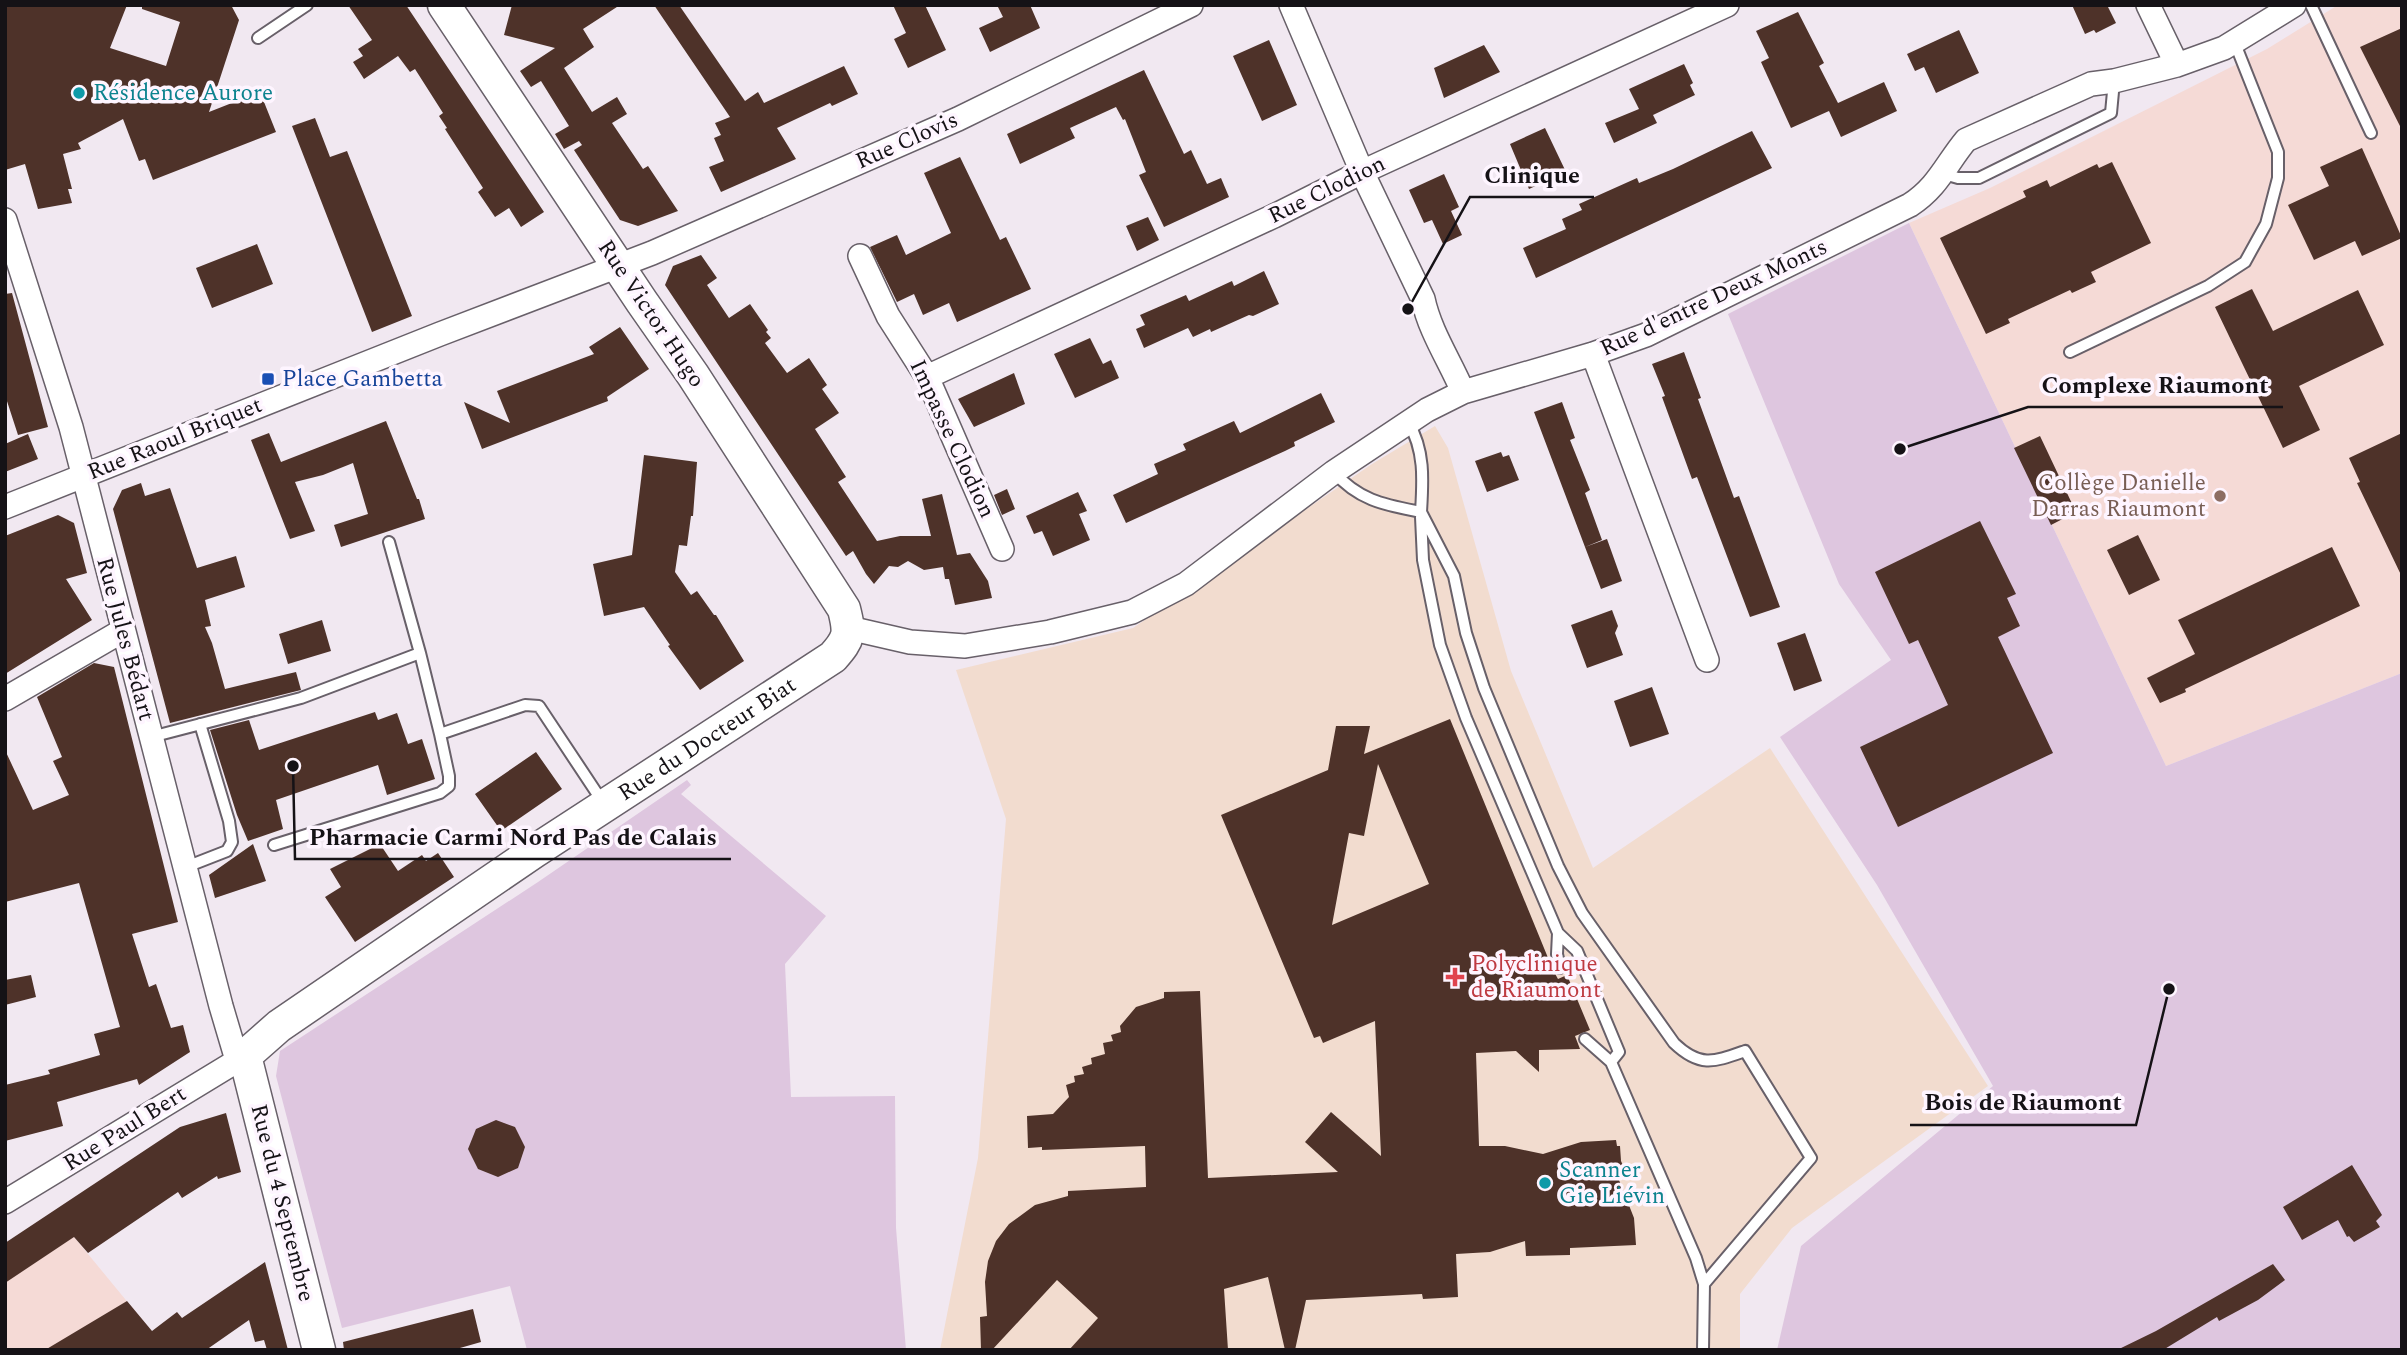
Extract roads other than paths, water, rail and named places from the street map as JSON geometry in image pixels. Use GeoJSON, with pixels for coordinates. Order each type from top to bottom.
{"type":"FeatureCollection","features":[{"type":"Feature","properties":{"kind":"street","name":"Rue Victor Hugo"},"geometry":{"type":"LineString","coordinates":[[444,5],[693,375],[844,609],[849,628]]}},
{"type":"Feature","properties":{"kind":"street","name":"Rue Clovis"},"geometry":{"type":"LineString","coordinates":[[618,266],[958,119],[1191,5]]}},
{"type":"Feature","properties":{"kind":"street"},"geometry":{"type":"LineString","coordinates":[[1291,5],[1362,172],[1423,299],[1426,317],[1463,392]]}},
{"type":"Feature","properties":{"kind":"street","name":"Rue Clodion"},"geometry":{"type":"LineString","coordinates":[[927,377],[1274,216],[1362,172],[1727,5]]}},
{"type":"Feature","properties":{"kind":"street"},"geometry":{"type":"LineString","coordinates":[[2148,5],[2177,65]]}},
{"type":"Feature","properties":{"kind":"street","name":"Rue d'entre Deux Monts"},"geometry":{"type":"LineString","coordinates":[[849,628],[909,642],[965,646],[1050,632],[1132,612],[1186,584],[1334,472],[1408,422],[1463,392],[1593,355],[1646,335],[1925,196],[1944,174],[1952,157],[1966,140],[2091,84],[2177,65],[2224,48],[2294,5]]}},
{"type":"Feature","properties":{"kind":"street","name":"Rue Jules Bédart"},"geometry":{"type":"LineString","coordinates":[[5,220],[71,427],[220,1006],[241,1058]]}},
{"type":"Feature","properties":{"kind":"street","name":"Impasse Clodion"},"geometry":{"type":"LineString","coordinates":[[860,256],[888,316],[927,377],[1002,549]]}},
{"type":"Feature","properties":{"kind":"street","name":"Rue Raoul Briquet"},"geometry":{"type":"LineString","coordinates":[[5,507],[428,338],[618,266]]}},
{"type":"Feature","properties":{"kind":"street"},"geometry":{"type":"LineString","coordinates":[[1593,355],[1707,660]]}},
{"type":"Feature","properties":{"kind":"street","name":"Rue du Docteur Biat"},"geometry":{"type":"LineString","coordinates":[[241,1058],[279,1026],[535,851],[833,657],[846,643],[849,628]]}},
{"type":"Feature","properties":{"kind":"street"},"geometry":{"type":"LineString","coordinates":[[5,699],[122,631]]}},
{"type":"Feature","properties":{"kind":"street","name":"Rue Paul Bert"},"geometry":{"type":"LineString","coordinates":[[5,1202],[241,1058]]}},
{"type":"Feature","properties":{"kind":"street","name":"Rue du 4 Septembre"},"geometry":{"type":"LineString","coordinates":[[241,1058],[319,1350]]}},
{"type":"Feature","properties":{"kind":"lane"},"geometry":{"type":"LineString","coordinates":[[258,38],[307,5]]}},
{"type":"Feature","properties":{"kind":"lane"},"geometry":{"type":"LineString","coordinates":[[2311,5],[2371,134]]}},
{"type":"Feature","properties":{"kind":"lane"},"geometry":{"type":"LineString","coordinates":[[2070,352],[2208,286],[2245,262],[2266,224],[2278,178],[2278,152],[2234,41]]}},
{"type":"Feature","properties":{"kind":"lane"},"geometry":{"type":"LineString","coordinates":[[1944,174],[1958,178],[1979,178],[2111,113],[2114,81]]}},
{"type":"Feature","properties":{"kind":"lane"},"geometry":{"type":"LineString","coordinates":[[1408,422],[1417,438],[1423,476],[1423,560],[1440,645],[1466,718],[1558,933],[1577,951],[1619,1052],[1611,1062]]}},
{"type":"Feature","properties":{"kind":"lane"},"geometry":{"type":"LineString","coordinates":[[1334,472],[1347,488],[1380,504],[1421,512]]}},
{"type":"Feature","properties":{"kind":"lane"},"geometry":{"type":"LineString","coordinates":[[1421,512],[1454,576],[1466,633],[1483,688],[1558,866],[1583,913],[1674,1043],[1688,1056],[1718,1061],[1745,1051],[1811,1158],[1704,1284]]}},
{"type":"Feature","properties":{"kind":"lane"},"geometry":{"type":"LineString","coordinates":[[274,845],[440,793],[449,786],[440,734],[389,542]]}},
{"type":"Feature","properties":{"kind":"lane"},"geometry":{"type":"LineString","coordinates":[[151,737],[301,698],[420,653]]}},
{"type":"Feature","properties":{"kind":"lane"},"geometry":{"type":"LineString","coordinates":[[440,734],[525,705],[539,706],[605,806]]}},
{"type":"Feature","properties":{"kind":"lane"},"geometry":{"type":"LineString","coordinates":[[186,867],[227,851],[232,842],[229,821],[200,723]]}},
{"type":"Feature","properties":{"kind":"lane"},"geometry":{"type":"LineString","coordinates":[[1558,933],[1557,954],[1560,968]]}},
{"type":"Feature","properties":{"kind":"lane"},"geometry":{"type":"LineString","coordinates":[[1585,1039],[1611,1062],[1696,1258],[1704,1284],[1703,1350]]}},
{"type":"Feature","properties":{"kind":"place","name":"Résidence Aurore"},"geometry":{"type":"Point","coordinates":[79,93]}},
{"type":"Feature","properties":{"kind":"place","name":"Clinique"},"geometry":{"type":"Point","coordinates":[1408,309]}},
{"type":"Feature","properties":{"kind":"place","name":"Place Gambetta"},"geometry":{"type":"Point","coordinates":[268,379]}},
{"type":"Feature","properties":{"kind":"place","name":"Complexe Riaumont"},"geometry":{"type":"Point","coordinates":[1900,449]}},
{"type":"Feature","properties":{"kind":"place","name":"Collège Danielle Darras Riaumont"},"geometry":{"type":"Point","coordinates":[2220,496]}},
{"type":"Feature","properties":{"kind":"place","name":"Pharmacie Carmi Nord Pas de Calais"},"geometry":{"type":"Point","coordinates":[293,766]}},
{"type":"Feature","properties":{"kind":"place","name":"Polyclinique de Riaumont"},"geometry":{"type":"Point","coordinates":[1455,977]}},
{"type":"Feature","properties":{"kind":"place","name":"Bois de Riaumont"},"geometry":{"type":"Point","coordinates":[2169,989]}},
{"type":"Feature","properties":{"kind":"place","name":"Scanner Gie Liévin"},"geometry":{"type":"Point","coordinates":[1545,1183]}}]}
